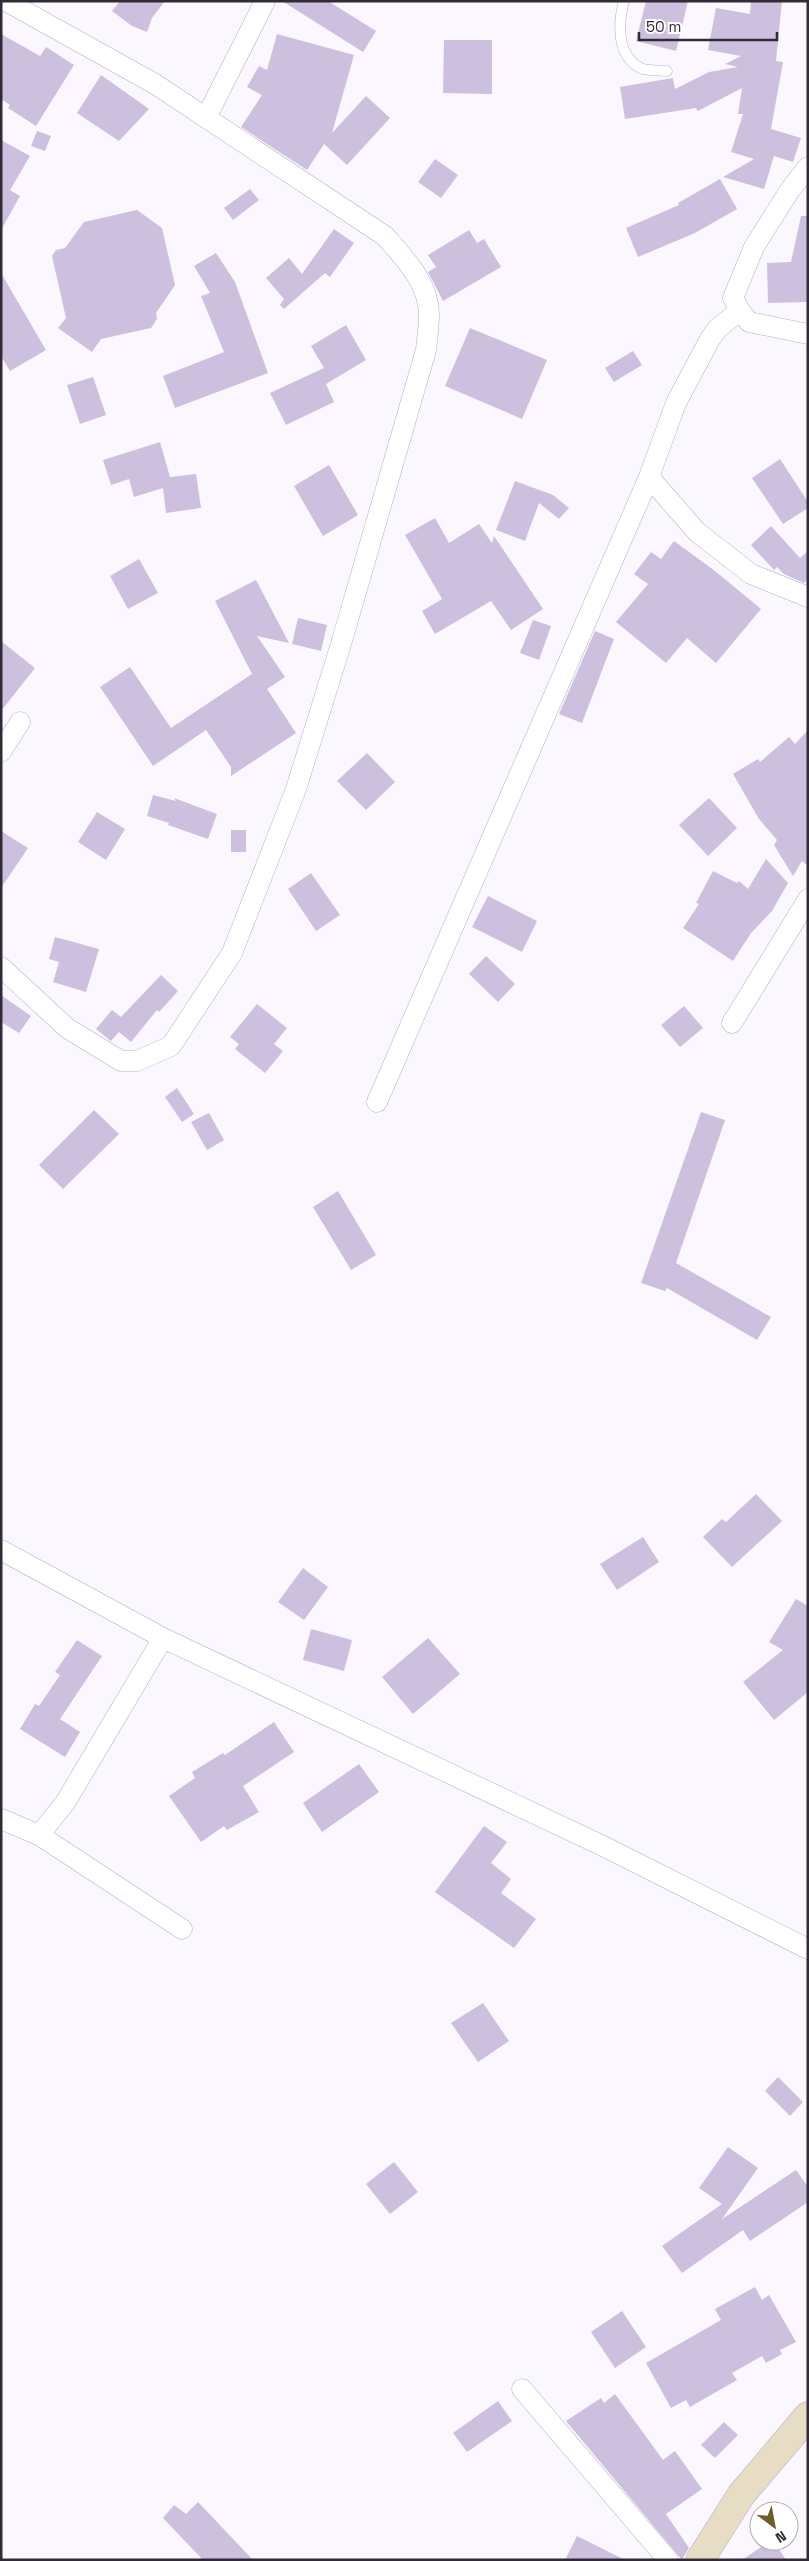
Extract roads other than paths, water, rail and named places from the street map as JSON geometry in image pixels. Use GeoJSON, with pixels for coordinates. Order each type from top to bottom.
{"type":"FeatureCollection","features":[{"type":"Feature","properties":{"kind":"street"},"geometry":{"type":"LineString","coordinates":[[1,967],[67,1028],[121,1062],[137,1061],[170,1046],[232,952],[296,788],[341,644],[426,350],[429,314],[423,288],[413,267],[385,236],[155,84],[6,1]]}},
{"type":"Feature","properties":{"kind":"street"},"geometry":{"type":"LineString","coordinates":[[206,118],[265,1]]}},
{"type":"Feature","properties":{"kind":"street"},"geometry":{"type":"LineString","coordinates":[[808,167],[790,190],[754,247],[733,298],[740,311],[750,322],[808,334]]}},
{"type":"Feature","properties":{"kind":"street"},"geometry":{"type":"LineString","coordinates":[[377,1102],[649,477],[676,403],[710,339],[718,328],[740,311]]}},
{"type":"Feature","properties":{"kind":"street"},"geometry":{"type":"LineString","coordinates":[[649,477],[697,532],[751,574],[808,597]]}},
{"type":"Feature","properties":{"kind":"street"},"geometry":{"type":"LineString","coordinates":[[1,752],[20,722]]}},
{"type":"Feature","properties":{"kind":"street"},"geometry":{"type":"LineString","coordinates":[[732,1023],[808,899]]}},
{"type":"Feature","properties":{"kind":"street"},"geometry":{"type":"LineString","coordinates":[[1,1550],[162,1638],[603,1846],[808,1949]]}},
{"type":"Feature","properties":{"kind":"street"},"geometry":{"type":"LineString","coordinates":[[39,1835],[65,1803],[162,1638]]}},
{"type":"Feature","properties":{"kind":"street"},"geometry":{"type":"LineString","coordinates":[[1,1819],[39,1835],[182,1929]]}},
{"type":"Feature","properties":{"kind":"street"},"geometry":{"type":"LineString","coordinates":[[522,2389],[668,2560]]}},
{"type":"Feature","properties":{"kind":"street"},"geometry":{"type":"LineString","coordinates":[[700,2560],[741,2495],[808,2416]]}},
{"type":"Feature","properties":{"kind":"lane"},"geometry":{"type":"LineString","coordinates":[[624,1],[619,36],[625,50],[633,61],[643,69],[667,71]]}}]}
